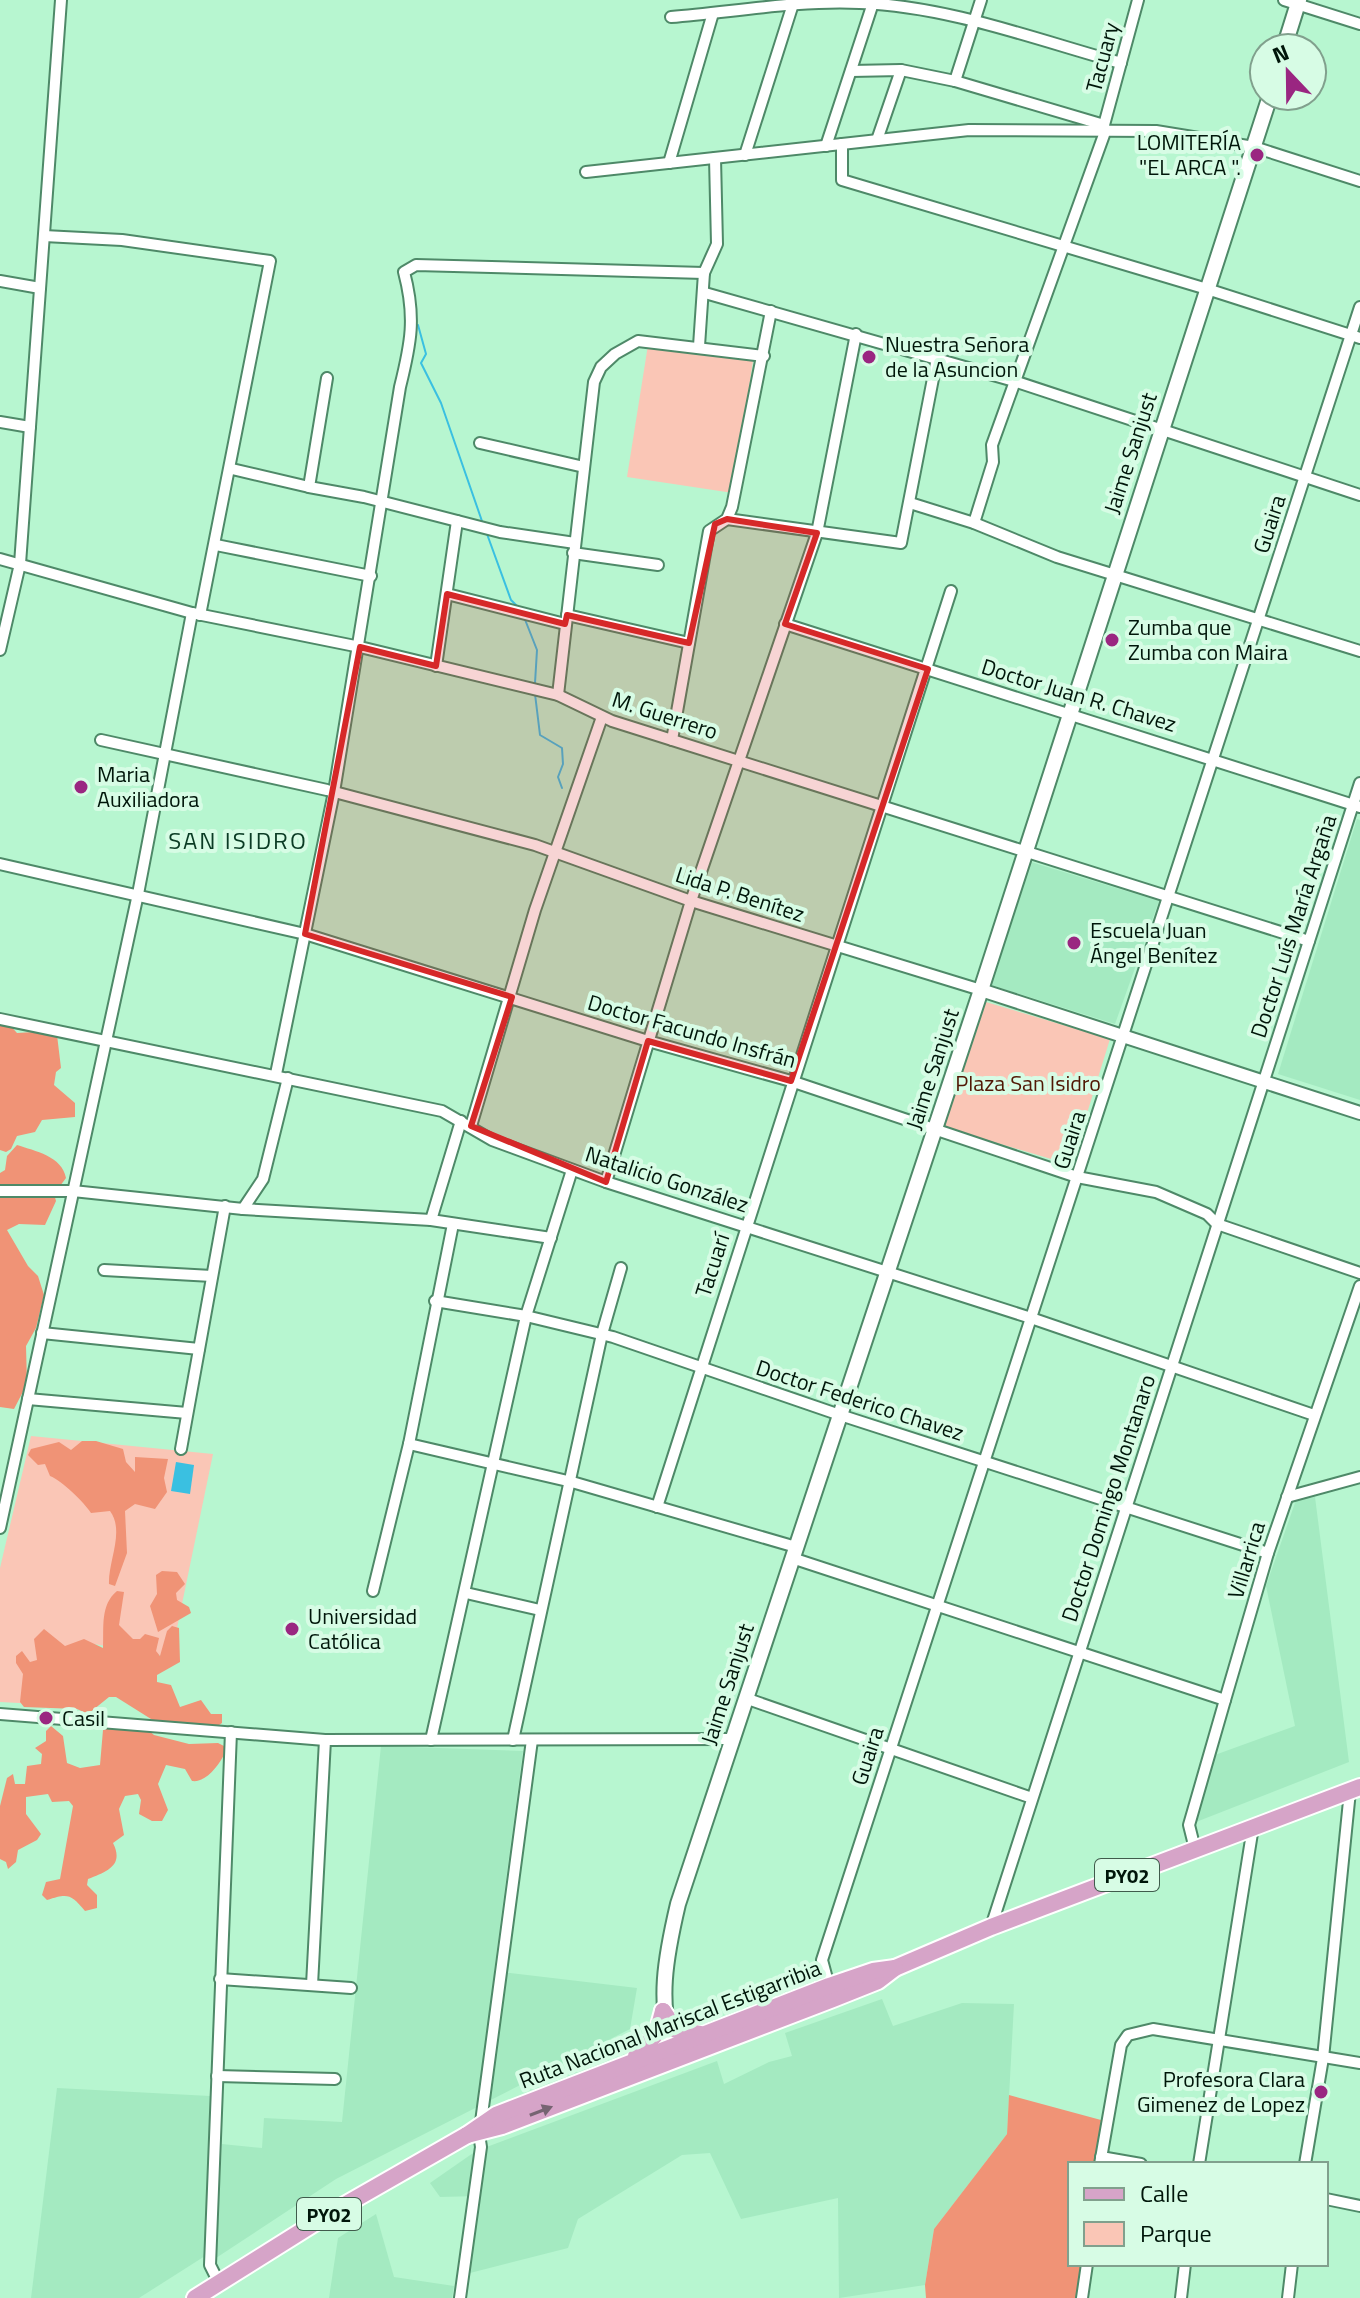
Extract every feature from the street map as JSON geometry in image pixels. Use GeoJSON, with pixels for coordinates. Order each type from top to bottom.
{"type":"FeatureCollection","features":[{"type":"Feature","properties":{"kind":"main road"},"geometry":{"type":"LineString","coordinates":[[1287,32],[1294,1]]}},
{"type":"Feature","properties":{"kind":"main road","name":"Jaime Sanjust"},"geometry":{"type":"LineString","coordinates":[[674,2052],[663,2011],[670,1940],[678,1904],[981,990],[1265,112]]}},
{"type":"Feature","properties":{"kind":"main road","name":"Ruta Nacional Mariscal Estigarribia"},"geometry":{"type":"LineString","coordinates":[[476,2131],[674,2052],[878,1981],[895,1968],[991,1927],[1355,1789]]}},
{"type":"Feature","properties":{"kind":"main road","name":"Ruta Nacional Mariscal Estigarribia"},"geometry":{"type":"LineString","coordinates":[[195,2298],[329,2214],[476,2131],[618,2066],[674,2052],[709,2033],[829,1986],[873,1971],[895,1968]]}},
{"type":"Feature","properties":{"kind":"main road"},"geometry":{"type":"LineString","coordinates":[[663,2011],[676,2030],[695,2035],[709,2033]]}},
{"type":"Feature","properties":{"kind":"main road"},"geometry":{"type":"LineString","coordinates":[[618,2066],[649,2045],[657,2033],[663,2011]]}},
{"type":"Feature","properties":{"kind":"street"},"geometry":{"type":"LineString","coordinates":[[0,650],[20,564],[61,0]]}},
{"type":"Feature","properties":{"kind":"street"},"geometry":{"type":"LineString","coordinates":[[955,81],[981,0]]}},
{"type":"Feature","properties":{"kind":"street","name":"Tacuary"},"geometry":{"type":"LineString","coordinates":[[974,523],[993,462],[992,445],[1104,128],[1138,0]]}},
{"type":"Feature","properties":{"kind":"street"},"geometry":{"type":"LineString","coordinates":[[1294,1],[1360,24]]}},
{"type":"Feature","properties":{"kind":"street"},"geometry":{"type":"LineString","coordinates":[[826,146],[874,2]]}},
{"type":"Feature","properties":{"kind":"street"},"geometry":{"type":"LineString","coordinates":[[671,17],[793,3],[874,2],[974,23],[1121,63]]}},
{"type":"Feature","properties":{"kind":"street"},"geometry":{"type":"LineString","coordinates":[[745,155],[793,3]]}},
{"type":"Feature","properties":{"kind":"street"},"geometry":{"type":"LineString","coordinates":[[669,163],[713,13]]}},
{"type":"Feature","properties":{"kind":"street"},"geometry":{"type":"LineString","coordinates":[[851,71],[901,70],[955,81],[1104,128]]}},
{"type":"Feature","properties":{"kind":"street"},"geometry":{"type":"LineString","coordinates":[[877,140],[901,70]]}},
{"type":"Feature","properties":{"kind":"street"},"geometry":{"type":"LineString","coordinates":[[586,172],[969,130],[1104,128],[1156,131],[1254,147],[1360,181]]}},
{"type":"Feature","properties":{"kind":"street"},"geometry":{"type":"LineString","coordinates":[[842,144],[842,180],[1207,289],[1355,337]]}},
{"type":"Feature","properties":{"kind":"street"},"geometry":{"type":"LineString","coordinates":[[699,346],[704,273],[717,244],[715,158]]}},
{"type":"Feature","properties":{"kind":"street"},"geometry":{"type":"LineString","coordinates":[[0,1528],[5,1481],[28,1399],[196,614],[216,545],[270,261],[122,240],[44,236]]}},
{"type":"Feature","properties":{"kind":"street"},"geometry":{"type":"LineString","coordinates":[[276,1074],[334,792],[400,387],[412,338],[412,303],[404,272],[416,265],[704,273]]}},
{"type":"Feature","properties":{"kind":"street"},"geometry":{"type":"LineString","coordinates":[[0,281],[40,288]]}},
{"type":"Feature","properties":{"kind":"street"},"geometry":{"type":"LineString","coordinates":[[705,293],[1014,381],[1360,495]]}},
{"type":"Feature","properties":{"kind":"street","name":"Guaira"},"geometry":{"type":"LineString","coordinates":[[829,1986],[822,1960],[1305,477],[1355,337],[1360,307]]}},
{"type":"Feature","properties":{"kind":"street"},"geometry":{"type":"LineString","coordinates":[[727,519],[764,356],[771,311]]}},
{"type":"Feature","properties":{"kind":"street"},"geometry":{"type":"LineString","coordinates":[[606,1182],[691,901],[817,533],[856,334]]}},
{"type":"Feature","properties":{"kind":"street"},"geometry":{"type":"LineString","coordinates":[[558,695],[594,382],[601,367],[638,341],[764,356]]}},
{"type":"Feature","properties":{"kind":"street"},"geometry":{"type":"LineString","coordinates":[[672,740],[709,531],[727,519],[901,543],[937,358]]}},
{"type":"Feature","properties":{"kind":"street"},"geometry":{"type":"LineString","coordinates":[[309,487],[327,378]]}},
{"type":"Feature","properties":{"kind":"street"},"geometry":{"type":"LineString","coordinates":[[0,422],[30,427]]}},
{"type":"Feature","properties":{"kind":"street"},"geometry":{"type":"LineString","coordinates":[[480,443],[584,467]]}},
{"type":"Feature","properties":{"kind":"street"},"geometry":{"type":"LineString","coordinates":[[232,469],[658,565]]}},
{"type":"Feature","properties":{"kind":"street"},"geometry":{"type":"LineString","coordinates":[[910,503],[974,523],[1057,557],[1360,651]]}},
{"type":"Feature","properties":{"kind":"street"},"geometry":{"type":"LineString","coordinates":[[436,666],[457,521]]}},
{"type":"Feature","properties":{"kind":"street"},"geometry":{"type":"LineString","coordinates":[[216,545],[371,576]]}},
{"type":"Feature","properties":{"kind":"street","name":"M. Guerrero"},"geometry":{"type":"LineString","coordinates":[[0,559],[196,614],[360,647],[558,695],[602,717],[672,740],[1309,941]]}},
{"type":"Feature","properties":{"kind":"street","name":"Tacuarí"},"geometry":{"type":"LineString","coordinates":[[657,1507],[791,1081],[838,946],[879,806],[928,669],[951,591]]}},
{"type":"Feature","properties":{"kind":"street"},"geometry":{"type":"LineString","coordinates":[[447,594],[525,613],[689,643]]}},
{"type":"Feature","properties":{"kind":"street","name":"Doctor Juan R. Chavez"},"geometry":{"type":"LineString","coordinates":[[785,624],[1214,758],[1356,806]]}},
{"type":"Feature","properties":{"kind":"street"},"geometry":{"type":"LineString","coordinates":[[431,1220],[512,997],[535,910],[602,717]]}},
{"type":"Feature","properties":{"kind":"street","name":"Lida P. Benítez"},"geometry":{"type":"LineString","coordinates":[[101,740],[334,792],[556,853],[691,901],[1125,1035],[1360,1113]]}},
{"type":"Feature","properties":{"kind":"street","name":"Doctor Luís María Argaña"},"geometry":{"type":"LineString","coordinates":[[1263,1082],[1356,806],[1360,783]]}},
{"type":"Feature","properties":{"kind":"street","name":"Doctor Facundo Insfrán"},"geometry":{"type":"LineString","coordinates":[[0,864],[305,934],[648,1041],[791,1081],[1077,1177],[1156,1192],[1207,1214],[1217,1224],[1360,1273]]}},
{"type":"Feature","properties":{"kind":"street","name":"Natalicio González"},"geometry":{"type":"LineString","coordinates":[[0,1019],[442,1111],[492,1140],[606,1182],[1031,1318],[1314,1415]]}},
{"type":"Feature","properties":{"kind":"street"},"geometry":{"type":"LineString","coordinates":[[243,1209],[263,1179],[288,1078]]}},
{"type":"Feature","properties":{"kind":"street","name":"Doctor Domingo Montanaro"},"geometry":{"type":"LineString","coordinates":[[991,1927],[1263,1082]]}},
{"type":"Feature","properties":{"kind":"street"},"geometry":{"type":"LineString","coordinates":[[431,1740],[496,1464],[526,1316],[572,1170]]}},
{"type":"Feature","properties":{"kind":"street"},"geometry":{"type":"LineString","coordinates":[[0,1191],[73,1191],[243,1209],[431,1220],[551,1238]]}},
{"type":"Feature","properties":{"kind":"street"},"geometry":{"type":"LineString","coordinates":[[181,1449],[225,1206]]}},
{"type":"Feature","properties":{"kind":"street"},"geometry":{"type":"LineString","coordinates":[[373,1591],[409,1444],[435,1301],[453,1224]]}},
{"type":"Feature","properties":{"kind":"street"},"geometry":{"type":"LineString","coordinates":[[513,1740],[602,1334],[621,1268]]}},
{"type":"Feature","properties":{"kind":"street"},"geometry":{"type":"LineString","coordinates":[[104,1270],[212,1276]]}},
{"type":"Feature","properties":{"kind":"street","name":"Villarrica"},"geometry":{"type":"LineString","coordinates":[[1195,1849],[1189,1825],[1268,1553],[1360,1286]]}},
{"type":"Feature","properties":{"kind":"street","name":"Doctor Federico Chavez"},"geometry":{"type":"LineString","coordinates":[[435,1301],[526,1316],[602,1334],[840,1415],[1268,1553]]}},
{"type":"Feature","properties":{"kind":"street"},"geometry":{"type":"LineString","coordinates":[[42,1333],[199,1349]]}},
{"type":"Feature","properties":{"kind":"street"},"geometry":{"type":"LineString","coordinates":[[28,1399],[187,1413]]}},
{"type":"Feature","properties":{"kind":"street"},"geometry":{"type":"LineString","coordinates":[[409,1444],[572,1482],[657,1507],[794,1552],[1079,1654],[1225,1700]]}},
{"type":"Feature","properties":{"kind":"street"},"geometry":{"type":"LineString","coordinates":[[1287,1497],[1360,1477]]}},
{"type":"Feature","properties":{"kind":"street"},"geometry":{"type":"LineString","coordinates":[[466,1593],[540,1610]]}},
{"type":"Feature","properties":{"kind":"street"},"geometry":{"type":"LineString","coordinates":[[745,1698],[1032,1798]]}},
{"type":"Feature","properties":{"kind":"street"},"geometry":{"type":"LineString","coordinates":[[0,1714],[325,1740],[732,1739]]}},
{"type":"Feature","properties":{"kind":"street"},"geometry":{"type":"LineString","coordinates":[[219,2283],[210,2265],[231,1732]]}},
{"type":"Feature","properties":{"kind":"street"},"geometry":{"type":"LineString","coordinates":[[312,1985],[325,1740]]}},
{"type":"Feature","properties":{"kind":"street"},"geometry":{"type":"LineString","coordinates":[[460,2298],[481,2147],[476,2131],[532,1740]]}},
{"type":"Feature","properties":{"kind":"street"},"geometry":{"type":"LineString","coordinates":[[1305,2162],[1323,2058],[1355,1789]]}},
{"type":"Feature","properties":{"kind":"street"},"geometry":{"type":"LineString","coordinates":[[1199,2162],[1253,1827]]}},
{"type":"Feature","properties":{"kind":"street"},"geometry":{"type":"LineString","coordinates":[[220,1979],[351,1988]]}},
{"type":"Feature","properties":{"kind":"street"},"geometry":{"type":"LineString","coordinates":[[1101,2161],[1121,2045],[1128,2035],[1153,2029],[1360,2063]]}},
{"type":"Feature","properties":{"kind":"street"},"geometry":{"type":"LineString","coordinates":[[217,2076],[335,2079]]}},
{"type":"Feature","properties":{"kind":"street"},"geometry":{"type":"LineString","coordinates":[[1328,2199],[1360,2206]]}},
{"type":"Feature","properties":{"kind":"street"},"geometry":{"type":"LineString","coordinates":[[1082,2298],[1087,2266]]}},
{"type":"Feature","properties":{"kind":"street"},"geometry":{"type":"LineString","coordinates":[[1181,2298],[1185,2266]]}},
{"type":"Feature","properties":{"kind":"street"},"geometry":{"type":"LineString","coordinates":[[1288,2298],[1292,2266]]}},
{"type":"Feature","properties":{"kind":"highlighted area"},"geometry":{"type":"Polygon","coordinates":[[[727,519],[817,533],[785,624],[928,669],[791,1081],[648,1041],[606,1182],[471,1126],[512,997],[305,934],[360,647],[436,666],[447,594],[565,624],[567,615],[689,643],[715,524],[727,519]]]}},
{"type":"Feature","properties":{"kind":"shaded area"},"geometry":{"type":"Polygon","coordinates":[[[1357,819],[1360,820],[1360,1100],[1278,1074],[1357,819]]]}},
{"type":"Feature","properties":{"kind":"shaded area","name":"Escuela Juan Ángel Benítez"},"geometry":{"type":"Polygon","coordinates":[[[1031,862],[1159,901],[1115,1024],[991,985],[1031,862]]]}},
{"type":"Feature","properties":{"kind":"shaded area"},"geometry":{"type":"Polygon","coordinates":[[[0,1021],[7,1022],[17,1033],[52,1031],[57,1035],[61,1068],[56,1072],[54,1085],[75,1103],[75,1117],[42,1120],[35,1132],[17,1136],[11,1149],[6,1152],[0,1150],[0,1021]]]}},
{"type":"Feature","properties":{"kind":"shaded area"},"geometry":{"type":"Polygon","coordinates":[[[17,1145],[53,1159],[66,1178],[54,1194],[56,1201],[45,1225],[19,1224],[7,1230],[28,1266],[38,1276],[44,1295],[36,1328],[26,1346],[27,1384],[14,1409],[0,1407],[0,1173],[5,1170],[7,1156],[17,1145]]]}},
{"type":"Feature","properties":{"kind":"shaded area"},"geometry":{"type":"Polygon","coordinates":[[[82,1441],[96,1441],[123,1449],[126,1462],[135,1472],[135,1457],[168,1459],[164,1478],[167,1492],[155,1509],[135,1504],[125,1511],[127,1553],[115,1586],[109,1584],[116,1537],[110,1511],[91,1513],[72,1492],[50,1476],[45,1464],[38,1465],[28,1455],[31,1449],[59,1442],[71,1450],[82,1441]]]}},
{"type":"Feature","properties":{"kind":"shaded area"},"geometry":{"type":"Polygon","coordinates":[[[1315,1497],[1349,1762],[1196,1822],[1212,1756],[1295,1726],[1266,1586],[1296,1500],[1315,1497]]]}},
{"type":"Feature","properties":{"kind":"shaded area"},"geometry":{"type":"Polygon","coordinates":[[[162,1571],[177,1572],[185,1584],[176,1593],[177,1600],[189,1607],[191,1613],[158,1632],[150,1606],[157,1594],[156,1575],[162,1571]]]}},
{"type":"Feature","properties":{"kind":"shaded area"},"geometry":{"type":"Polygon","coordinates":[[[117,1591],[124,1592],[119,1625],[133,1639],[140,1639],[145,1634],[159,1638],[156,1651],[160,1656],[167,1631],[172,1626],[179,1628],[180,1662],[157,1675],[157,1682],[171,1685],[180,1707],[201,1700],[211,1714],[222,1714],[222,1723],[216,1727],[159,1724],[116,1697],[109,1697],[88,1714],[77,1709],[24,1707],[20,1702],[23,1674],[16,1663],[16,1656],[22,1651],[30,1662],[37,1660],[34,1639],[44,1629],[65,1646],[84,1639],[103,1648],[105,1610],[117,1591]]]}},
{"type":"Feature","properties":{"kind":"shaded area"},"geometry":{"type":"Polygon","coordinates":[[[127,1719],[140,1723],[154,1735],[189,1744],[218,1743],[224,1746],[225,1753],[212,1772],[197,1781],[192,1781],[185,1769],[166,1765],[158,1784],[168,1810],[162,1821],[152,1821],[139,1814],[141,1800],[138,1794],[125,1796],[119,1809],[124,1835],[113,1843],[117,1857],[115,1862],[108,1870],[88,1879],[87,1885],[97,1895],[97,1908],[85,1911],[69,1896],[47,1900],[42,1895],[46,1882],[60,1879],[73,1806],[69,1801],[52,1802],[48,1794],[26,1797],[26,1814],[41,1834],[37,1840],[18,1850],[16,1862],[8,1869],[6,1862],[0,1859],[0,1806],[7,1778],[13,1774],[15,1784],[25,1784],[27,1766],[41,1764],[42,1754],[35,1748],[46,1741],[46,1731],[51,1726],[63,1736],[67,1763],[80,1768],[100,1765],[103,1730],[127,1719]]]}},
{"type":"Feature","properties":{"kind":"shaded area"},"geometry":{"type":"Polygon","coordinates":[[[381,1746],[523,1751],[494,1971],[637,1988],[630,2029],[336,2179],[216,2258],[222,2144],[262,2148],[264,2118],[342,2122],[381,1746]]]}},
{"type":"Feature","properties":{"kind":"shaded area"},"geometry":{"type":"Polygon","coordinates":[[[882,1999],[893,2026],[962,2003],[1014,2004],[1007,2134],[934,2229],[925,2285],[839,2298],[838,2198],[741,2219],[710,2153],[682,2155],[578,2219],[568,2248],[470,2273],[479,2196],[440,2197],[430,2183],[476,2151],[717,2061],[724,2084],[769,2062],[792,2056],[785,2033],[882,1999]]]}},
{"type":"Feature","properties":{"kind":"shaded area"},"geometry":{"type":"Polygon","coordinates":[[[57,2088],[210,2096],[205,2256],[139,2298],[31,2298],[57,2088]]]}},
{"type":"Feature","properties":{"kind":"shaded area"},"geometry":{"type":"Polygon","coordinates":[[[1009,2095],[1101,2120],[1095,2162],[1068,2162],[1068,2266],[1082,2266],[1077,2298],[926,2298],[925,2285],[934,2229],[1007,2134],[1009,2095]]]}},
{"type":"Feature","properties":{"kind":"shaded area"},"geometry":{"type":"Polygon","coordinates":[[[376,2214],[394,2277],[454,2286],[452,2298],[329,2298],[338,2238],[376,2214]]]}},
{"type":"Feature","properties":{"kind":"green space"},"geometry":{"type":"Polygon","coordinates":[[[648,345],[753,361],[733,493],[627,477],[648,345]]]}},
{"type":"Feature","properties":{"kind":"green space","name":"Plaza San Isidro"},"geometry":{"type":"Polygon","coordinates":[[[986,1002],[1110,1039],[1071,1165],[944,1127],[986,1002]]]}},
{"type":"Feature","properties":{"kind":"green space"},"geometry":{"type":"Polygon","coordinates":[[[31,1436],[213,1454],[171,1657],[88,1643],[38,1704],[0,1702],[0,1568],[31,1436]]]}},
{"type":"Feature","properties":{"kind":"water"},"geometry":{"type":"Polygon","coordinates":[[[176,1462],[194,1465],[190,1494],[171,1491],[176,1462]]]}},
{"type":"Feature","properties":{"kind":"waterway"},"geometry":{"type":"LineString","coordinates":[[418,325],[426,354],[421,363],[441,403],[483,524]]}},
{"type":"Feature","properties":{"kind":"waterway"},"geometry":{"type":"LineString","coordinates":[[487,534],[511,600],[519,608]]}},
{"type":"Feature","properties":{"kind":"waterway"},"geometry":{"type":"LineString","coordinates":[[524,617],[537,650],[535,683]]}},
{"type":"Feature","properties":{"kind":"waterway"},"geometry":{"type":"LineString","coordinates":[[535,694],[540,735],[562,748],[563,764],[558,777],[562,788]]}},
{"type":"Feature","properties":{"kind":"place","name":"LOMITERÍA \"EL ARCA \"."},"geometry":{"type":"Point","coordinates":[1257,155]}},
{"type":"Feature","properties":{"kind":"place","name":"Nuestra Señora de la Asuncion"},"geometry":{"type":"Point","coordinates":[869,357]}},
{"type":"Feature","properties":{"kind":"place","name":"Zumba que Zumba con Maira"},"geometry":{"type":"Point","coordinates":[1112,640]}},
{"type":"Feature","properties":{"kind":"place","name":"Maria Auxiliadora"},"geometry":{"type":"Point","coordinates":[81,787]}},
{"type":"Feature","properties":{"kind":"place","name":"Escuela Juan Ángel Benítez"},"geometry":{"type":"Point","coordinates":[1074,943]}},
{"type":"Feature","properties":{"kind":"place","name":"Universidad Católica"},"geometry":{"type":"Point","coordinates":[292,1629]}},
{"type":"Feature","properties":{"kind":"place","name":"Casil"},"geometry":{"type":"Point","coordinates":[46,1718]}},
{"type":"Feature","properties":{"kind":"place","name":"Profesora Clara Gimenez de Lopez"},"geometry":{"type":"Point","coordinates":[1321,2092]}},
{"type":"Feature","properties":{"kind":"district","name":"SAN ISIDRO"},"geometry":{"type":"Point","coordinates":[238,840]}}]}
